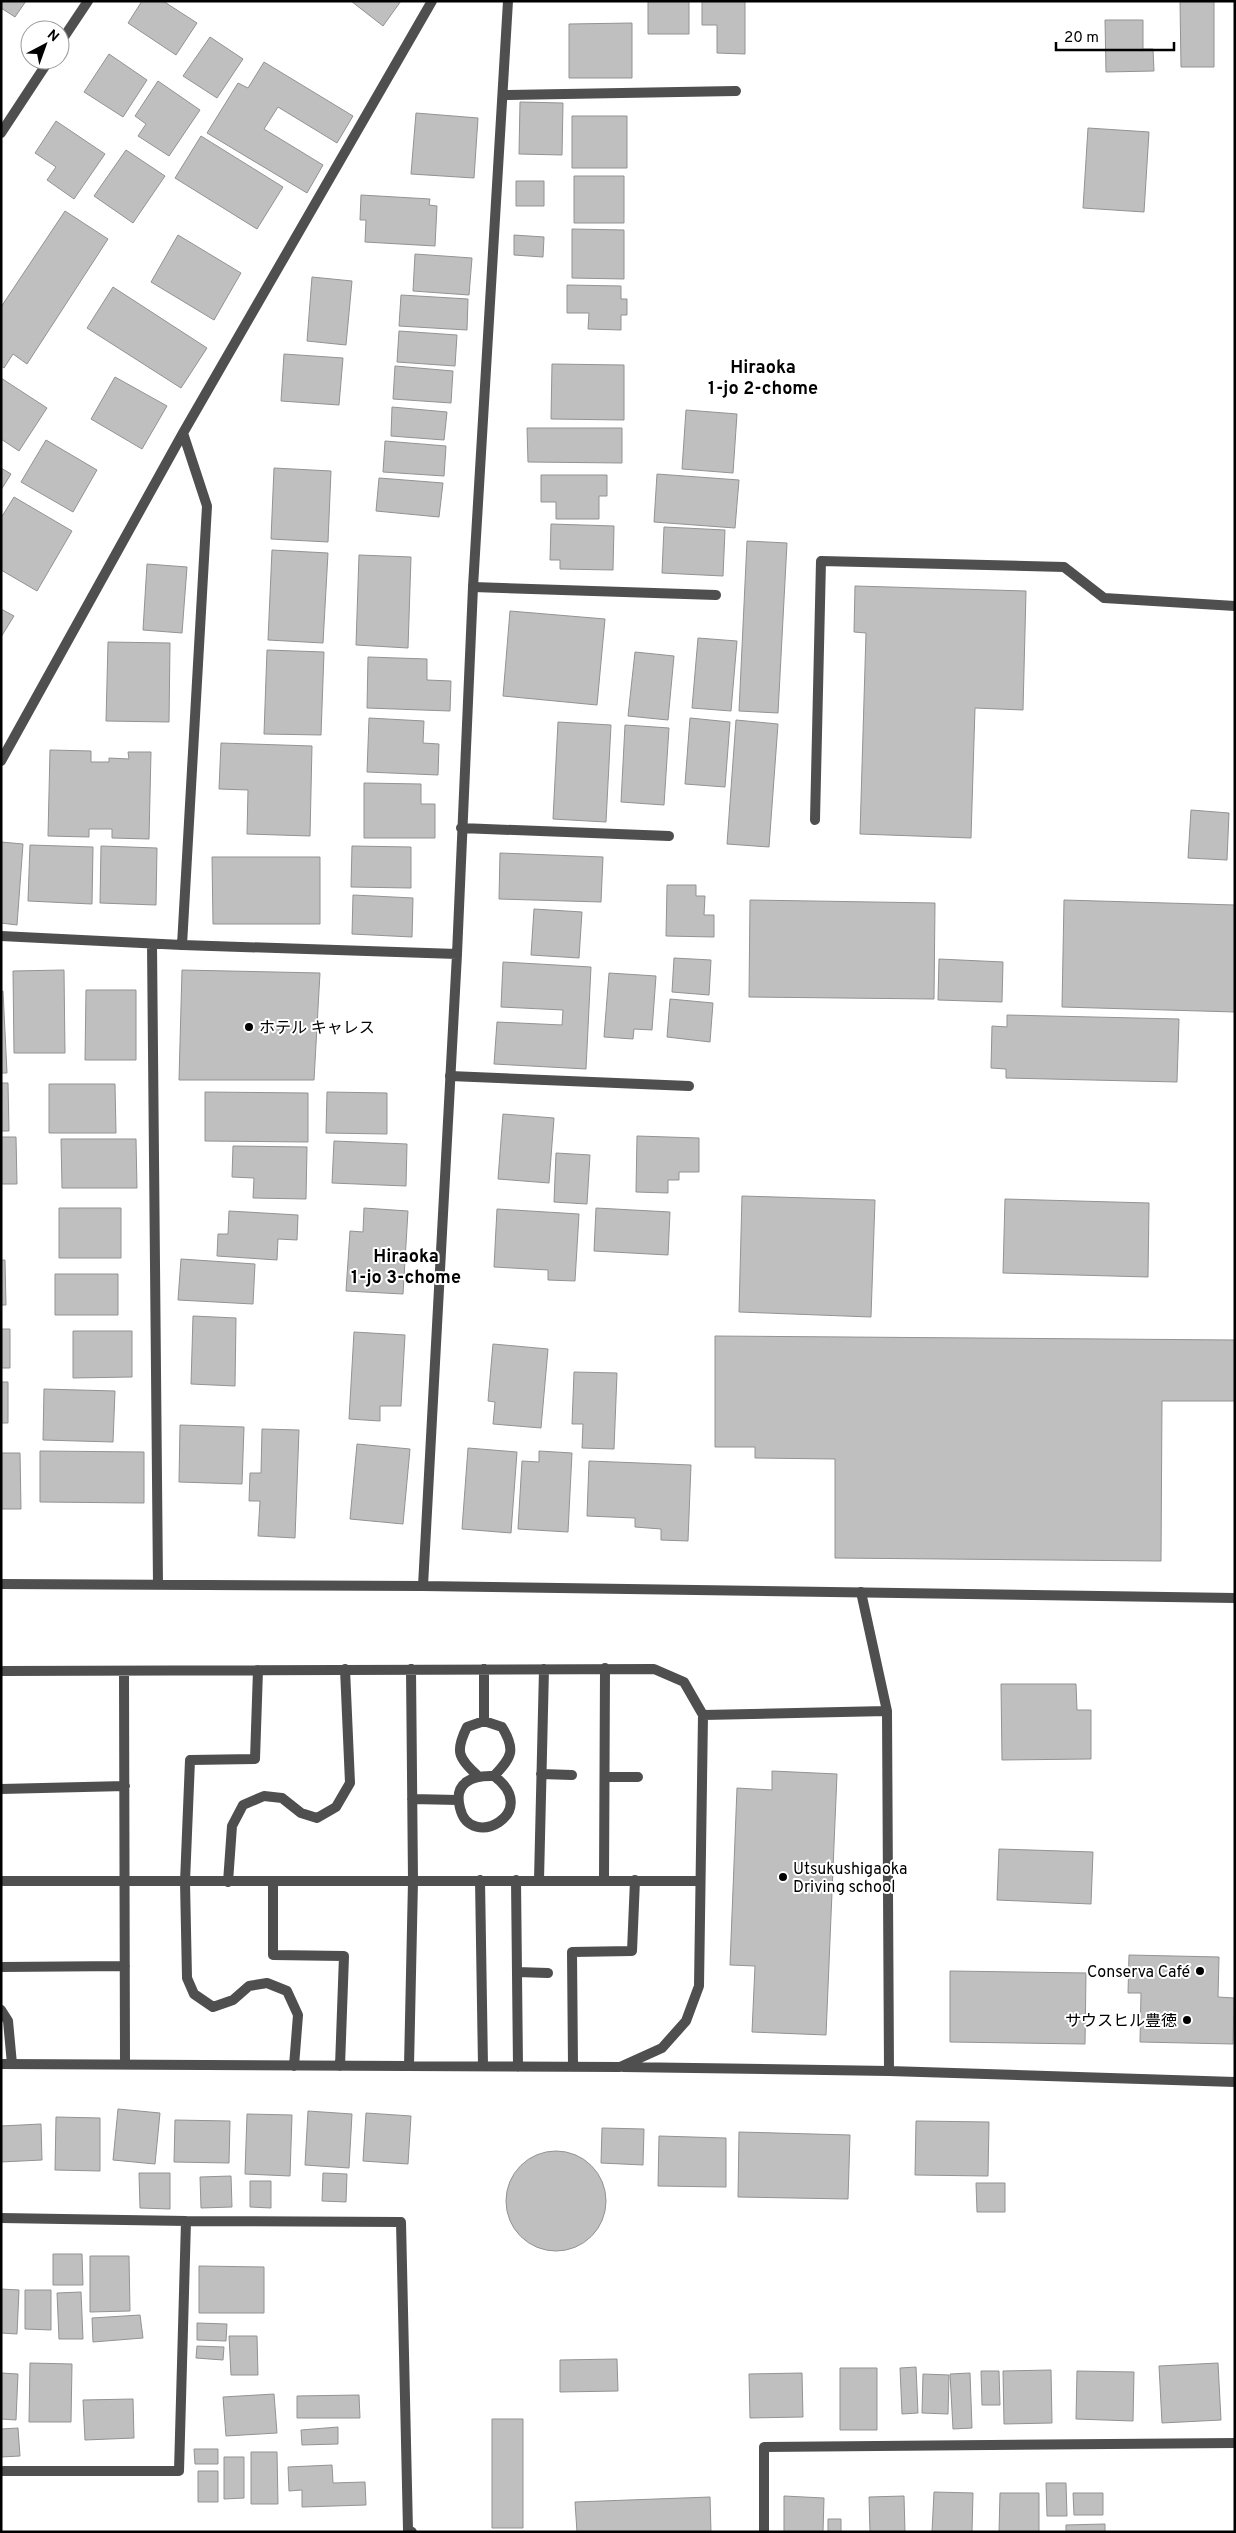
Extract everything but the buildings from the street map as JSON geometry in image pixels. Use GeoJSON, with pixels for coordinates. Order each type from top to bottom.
{"type":"FeatureCollection","features":[{"type":"Feature","properties":{"kind":"street"},"geometry":{"type":"LineString","coordinates":[[70,29],[88,1]]}},
{"type":"Feature","properties":{"kind":"street"},"geometry":{"type":"LineString","coordinates":[[1,761],[184,433],[432,1]]}},
{"type":"Feature","properties":{"kind":"street"},"geometry":{"type":"LineString","coordinates":[[423,1586],[457,954],[473,587],[504,96],[508,1]]}},
{"type":"Feature","properties":{"kind":"street"},"geometry":{"type":"LineString","coordinates":[[1,133],[42,70]]}},
{"type":"Feature","properties":{"kind":"street"},"geometry":{"type":"LineString","coordinates":[[504,96],[736,91]]}},
{"type":"Feature","properties":{"kind":"street"},"geometry":{"type":"LineString","coordinates":[[182,945],[207,506],[184,433]]}},
{"type":"Feature","properties":{"kind":"street"},"geometry":{"type":"LineString","coordinates":[[815,820],[820,561],[1064,567],[1104,598],[1235,606]]}},
{"type":"Feature","properties":{"kind":"street"},"geometry":{"type":"LineString","coordinates":[[473,587],[716,595]]}},
{"type":"Feature","properties":{"kind":"street"},"geometry":{"type":"LineString","coordinates":[[461,828],[669,836]]}},
{"type":"Feature","properties":{"kind":"street"},"geometry":{"type":"LineString","coordinates":[[1,936],[152,944],[457,954]]}},
{"type":"Feature","properties":{"kind":"street"},"geometry":{"type":"LineString","coordinates":[[152,944],[158,1585]]}},
{"type":"Feature","properties":{"kind":"street"},"geometry":{"type":"LineString","coordinates":[[450,1076],[689,1086]]}},
{"type":"Feature","properties":{"kind":"street"},"geometry":{"type":"LineString","coordinates":[[1,1584],[423,1586],[1235,1598]]}},
{"type":"Feature","properties":{"kind":"street"},"geometry":{"type":"LineString","coordinates":[[861,1592],[887,1711],[889,2071]]}},
{"type":"Feature","properties":{"kind":"street"},"geometry":{"type":"LineString","coordinates":[[604,1880],[605,1668]]}},
{"type":"Feature","properties":{"kind":"street"},"geometry":{"type":"LineString","coordinates":[[1,1671],[654,1668],[684,1682],[703,1715],[699,1986],[686,2021],[662,2048],[620,2066]]}},
{"type":"Feature","properties":{"kind":"street"},"geometry":{"type":"LineString","coordinates":[[409,2066],[413,1881],[411,1669]]}},
{"type":"Feature","properties":{"kind":"street"},"geometry":{"type":"LineString","coordinates":[[484,1669],[484,1721]]}},
{"type":"Feature","properties":{"kind":"street"},"geometry":{"type":"LineString","coordinates":[[539,1880],[544,1669]]}},
{"type":"Feature","properties":{"kind":"street"},"geometry":{"type":"LineString","coordinates":[[124,1670],[125,2065]]}},
{"type":"Feature","properties":{"kind":"street"},"geometry":{"type":"LineString","coordinates":[[258,1670],[255,1758],[190,1760],[185,1882],[187,1978],[194,1994],[213,2007],[233,2000],[249,1986],[267,1983],[287,1991],[298,2015],[294,2066]]}},
{"type":"Feature","properties":{"kind":"street"},"geometry":{"type":"LineString","coordinates":[[228,1882],[232,1826],[243,1805],[264,1796],[282,1798],[301,1813],[317,1818],[336,1807],[350,1783],[346,1670]]}},
{"type":"Feature","properties":{"kind":"street"},"geometry":{"type":"LineString","coordinates":[[703,1715],[887,1711]]}},
{"type":"Feature","properties":{"kind":"street"},"geometry":{"type":"LineString","coordinates":[[477,1775],[464,1784],[458,1800],[461,1814],[471,1825],[485,1828],[499,1824],[509,1812],[512,1798],[506,1785],[494,1776],[477,1775],[462,1762],[458,1744],[467,1727],[484,1721],[502,1727],[512,1743],[509,1760],[494,1776]]}},
{"type":"Feature","properties":{"kind":"street"},"geometry":{"type":"LineString","coordinates":[[541,1774],[572,1775]]}},
{"type":"Feature","properties":{"kind":"street"},"geometry":{"type":"LineString","coordinates":[[605,1777],[638,1777]]}},
{"type":"Feature","properties":{"kind":"street"},"geometry":{"type":"LineString","coordinates":[[1,1789],[125,1786]]}},
{"type":"Feature","properties":{"kind":"street"},"geometry":{"type":"LineString","coordinates":[[412,1799],[458,1800]]}},
{"type":"Feature","properties":{"kind":"street"},"geometry":{"type":"LineString","coordinates":[[480,1880],[483,2066]]}},
{"type":"Feature","properties":{"kind":"street"},"geometry":{"type":"LineString","coordinates":[[516,1880],[518,2067]]}},
{"type":"Feature","properties":{"kind":"street"},"geometry":{"type":"LineString","coordinates":[[573,2066],[572,1952],[632,1951],[635,1880]]}},
{"type":"Feature","properties":{"kind":"street"},"geometry":{"type":"LineString","coordinates":[[1,1881],[700,1881]]}},
{"type":"Feature","properties":{"kind":"street"},"geometry":{"type":"LineString","coordinates":[[273,1881],[273,1955],[344,1956],[340,2066]]}},
{"type":"Feature","properties":{"kind":"street"},"geometry":{"type":"LineString","coordinates":[[1,1967],[125,1966]]}},
{"type":"Feature","properties":{"kind":"street"},"geometry":{"type":"LineString","coordinates":[[517,1972],[548,1973]]}},
{"type":"Feature","properties":{"kind":"street"},"geometry":{"type":"LineString","coordinates":[[1,2010],[8,2021],[7,2064],[620,2066],[889,2071],[1235,2082]]}},
{"type":"Feature","properties":{"kind":"street"},"geometry":{"type":"LineString","coordinates":[[1,2218],[401,2222],[408,2530],[412,2532]]}},
{"type":"Feature","properties":{"kind":"street"},"geometry":{"type":"LineString","coordinates":[[1,2471],[178,2471],[186,2221]]}},
{"type":"Feature","properties":{"kind":"street"},"geometry":{"type":"LineString","coordinates":[[764,2532],[764,2447],[1235,2443]]}},
{"type":"Feature","properties":{"kind":"place","name":"ホテル キャレス"},"geometry":{"type":"Point","coordinates":[249,1027]}},
{"type":"Feature","properties":{"kind":"place","name":"Utsukushigaoka Driving school"},"geometry":{"type":"Point","coordinates":[783,1877]}},
{"type":"Feature","properties":{"kind":"place","name":"Conserva Café"},"geometry":{"type":"Point","coordinates":[1200,1971]}},
{"type":"Feature","properties":{"kind":"place","name":"サウスヒル豊徳"},"geometry":{"type":"Point","coordinates":[1187,2020]}},
{"type":"Feature","properties":{"kind":"district","name":"Hiraoka 1-jo 2-chome"},"geometry":{"type":"Point","coordinates":[763,377]}},
{"type":"Feature","properties":{"kind":"district","name":"Hiraoka 1-jo 3-chome"},"geometry":{"type":"Point","coordinates":[406,1266]}}]}
